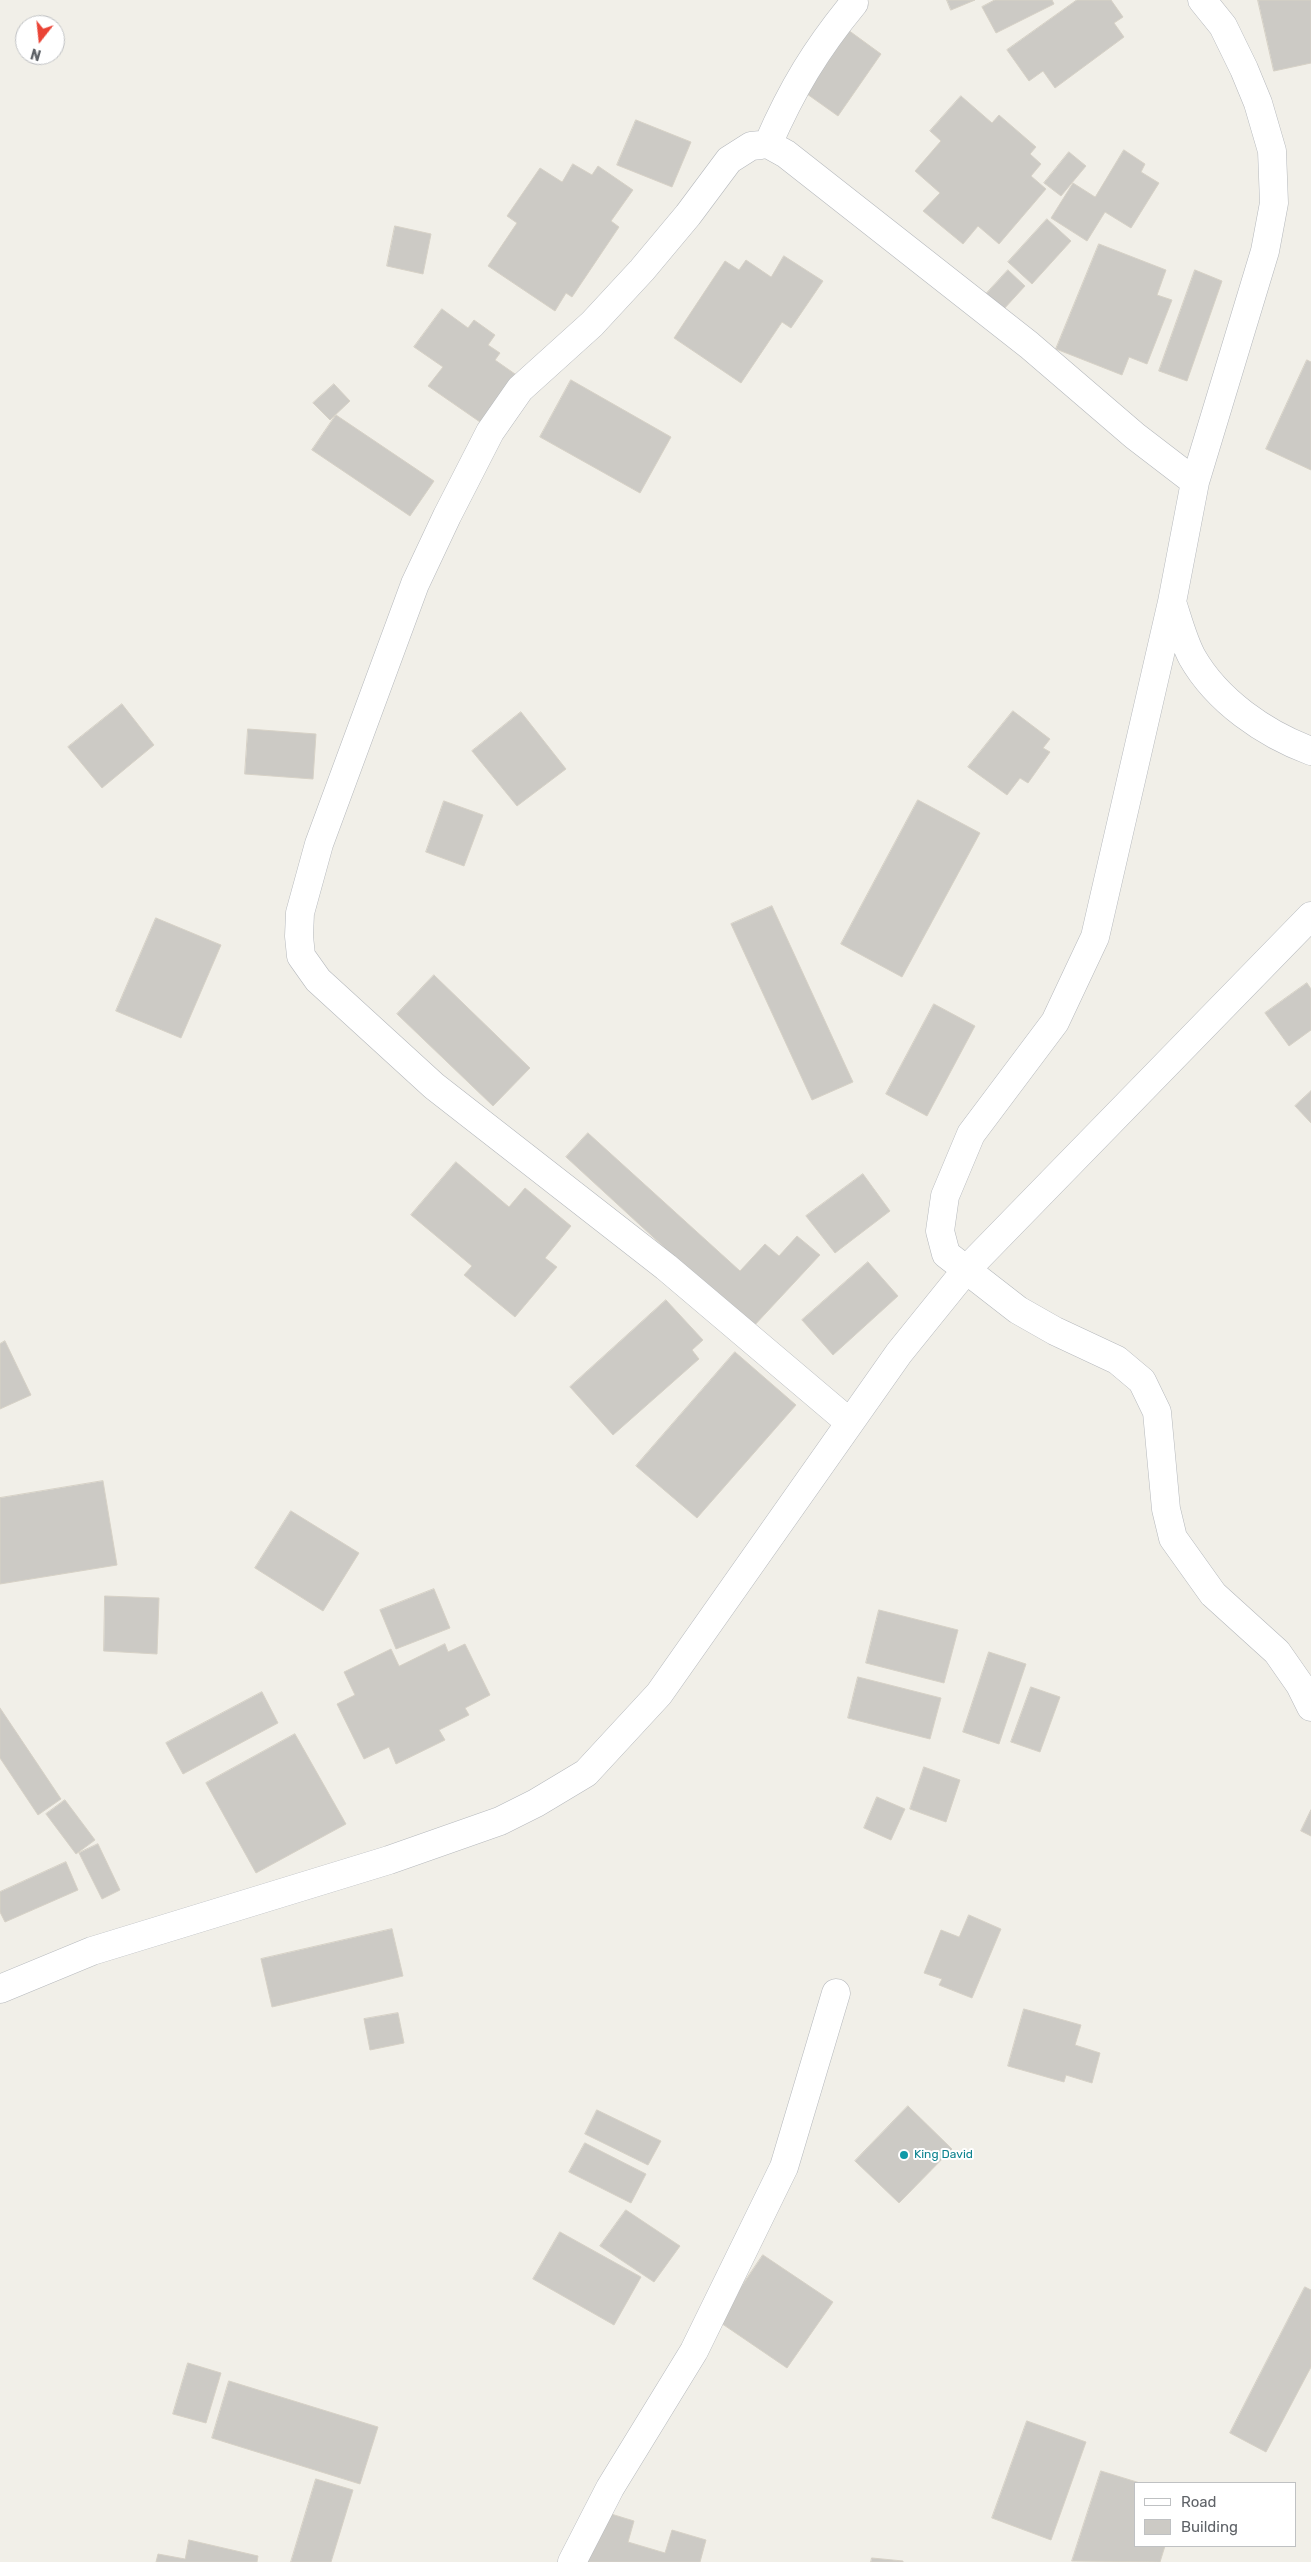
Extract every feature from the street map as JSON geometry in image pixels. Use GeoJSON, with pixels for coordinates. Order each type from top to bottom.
{"type":"FeatureCollection","features":[{"type":"Feature","properties":{"kind":"street"},"geometry":{"type":"LineString","coordinates":[[1202,0],[1223,26],[1258,103],[1272,151],[1274,203],[1265,251],[1195,482],[1172,602],[1095,937],[1055,1022],[971,1134],[945,1196],[940,1231],[946,1254],[1018,1310],[1070,1338],[1117,1360],[1142,1381],[1157,1412],[1166,1509],[1173,1538],[1213,1594],[1277,1652],[1300,1685],[1311,1707]]}},
{"type":"Feature","properties":{"kind":"street"},"geometry":{"type":"LineString","coordinates":[[768,144],[789,96],[828,35],[854,3]]}},
{"type":"Feature","properties":{"kind":"street"},"geometry":{"type":"LineString","coordinates":[[849,1422],[666,1267],[434,1086],[318,980],[301,956],[299,936],[300,913],[319,844],[415,584],[490,432],[520,389],[592,324],[688,215],[730,160],[751,146],[768,144],[786,154],[1029,345],[1135,436],[1195,482]]}},
{"type":"Feature","properties":{"kind":"street"},"geometry":{"type":"LineString","coordinates":[[1172,602],[1192,657],[1218,690],[1240,711],[1274,736],[1311,751]]}},
{"type":"Feature","properties":{"kind":"street"},"geometry":{"type":"LineString","coordinates":[[0,1989],[92,1951],[351,1872],[500,1821],[536,1803],[586,1773],[659,1694],[849,1422],[899,1353],[966,1270],[1311,916]]}},
{"type":"Feature","properties":{"kind":"street"},"geometry":{"type":"LineString","coordinates":[[572,2562],[610,2488],[694,2351],[784,2167],[836,1993]]}},
{"type":"Feature","properties":{"kind":"building"},"geometry":{"type":"Polygon","coordinates":[[[947,0],[975,0],[951,10],[947,0]]]}},
{"type":"Feature","properties":{"kind":"building"},"geometry":{"type":"Polygon","coordinates":[[[995,0],[1052,0],[1054,4],[996,33],[982,7],[995,0]]]}},
{"type":"Feature","properties":{"kind":"building"},"geometry":{"type":"Polygon","coordinates":[[[1077,0],[1111,0],[1123,17],[1114,23],[1124,37],[1055,88],[1043,71],[1029,81],[1007,50],[1077,0]]]}},
{"type":"Feature","properties":{"kind":"building"},"geometry":{"type":"Polygon","coordinates":[[[1258,0],[1311,0],[1311,63],[1274,71],[1258,0]]]}},
{"type":"Feature","properties":{"kind":"building"},"geometry":{"type":"Polygon","coordinates":[[[844,27],[881,54],[838,116],[800,89],[844,27]]]}},
{"type":"Feature","properties":{"kind":"building"},"geometry":{"type":"Polygon","coordinates":[[[961,96],[992,123],[999,115],[1036,147],[1030,154],[1041,164],[1031,176],[1046,189],[999,244],[978,226],[963,244],[923,211],[940,193],[915,171],[941,141],[930,131],[961,96]]]}},
{"type":"Feature","properties":{"kind":"building"},"geometry":{"type":"Polygon","coordinates":[[[636,120],[691,142],[672,187],[617,165],[636,120]]]}},
{"type":"Feature","properties":{"kind":"building"},"geometry":{"type":"Polygon","coordinates":[[[1124,150],[1145,164],[1141,172],[1159,183],[1131,228],[1105,212],[1087,241],[1051,218],[1073,183],[1095,197],[1124,150]]]}},
{"type":"Feature","properties":{"kind":"building"},"geometry":{"type":"Polygon","coordinates":[[[1069,152],[1086,166],[1061,196],[1044,183],[1069,152]]]}},
{"type":"Feature","properties":{"kind":"building"},"geometry":{"type":"Polygon","coordinates":[[[573,164],[592,175],[598,166],[633,190],[611,221],[619,227],[572,297],[566,293],[555,311],[488,266],[517,223],[507,216],[540,168],[562,182],[573,164]]]}},
{"type":"Feature","properties":{"kind":"building"},"geometry":{"type":"Polygon","coordinates":[[[1047,219],[1071,241],[1032,284],[1008,262],[1047,219]]]}},
{"type":"Feature","properties":{"kind":"building"},"geometry":{"type":"Polygon","coordinates":[[[395,226],[431,234],[423,274],[387,266],[395,226]]]}},
{"type":"Feature","properties":{"kind":"building"},"geometry":{"type":"Polygon","coordinates":[[[1099,244],[1166,270],[1157,295],[1172,300],[1147,364],[1129,357],[1122,375],[1056,349],[1099,244]]]}},
{"type":"Feature","properties":{"kind":"building"},"geometry":{"type":"Polygon","coordinates":[[[784,256],[823,281],[791,328],[782,322],[741,383],[674,338],[725,261],[739,270],[746,260],[771,277],[784,256]]]}},
{"type":"Feature","properties":{"kind":"building"},"geometry":{"type":"Polygon","coordinates":[[[1008,270],[1025,286],[1003,310],[986,294],[1008,270]]]}},
{"type":"Feature","properties":{"kind":"building"},"geometry":{"type":"Polygon","coordinates":[[[1195,270],[1222,281],[1187,381],[1159,371],[1195,270]]]}},
{"type":"Feature","properties":{"kind":"building"},"geometry":{"type":"Polygon","coordinates":[[[442,309],[468,328],[474,320],[495,335],[488,345],[500,353],[495,360],[515,374],[480,422],[428,386],[443,367],[414,347],[442,309]]]}},
{"type":"Feature","properties":{"kind":"building"},"geometry":{"type":"Polygon","coordinates":[[[1307,360],[1311,362],[1311,470],[1266,449],[1307,360]]]}},
{"type":"Feature","properties":{"kind":"building"},"geometry":{"type":"Polygon","coordinates":[[[571,380],[671,437],[640,493],[540,437],[571,380]]]}},
{"type":"Feature","properties":{"kind":"building"},"geometry":{"type":"Polygon","coordinates":[[[334,384],[350,401],[330,420],[313,403],[334,384]]]}},
{"type":"Feature","properties":{"kind":"building"},"geometry":{"type":"Polygon","coordinates":[[[336,415],[434,481],[410,516],[312,450],[336,415]]]}},
{"type":"Feature","properties":{"kind":"building"},"geometry":{"type":"Polygon","coordinates":[[[122,704],[154,745],[102,788],[68,747],[122,704]]]}},
{"type":"Feature","properties":{"kind":"building"},"geometry":{"type":"Polygon","coordinates":[[[1013,711],[1050,739],[1043,748],[1050,752],[1028,783],[1020,778],[1007,795],[968,767],[1013,711]]]}},
{"type":"Feature","properties":{"kind":"building"},"geometry":{"type":"Polygon","coordinates":[[[521,712],[566,769],[517,806],[472,751],[521,712]]]}},
{"type":"Feature","properties":{"kind":"building"},"geometry":{"type":"Polygon","coordinates":[[[248,729],[316,734],[313,779],[245,774],[248,729]]]}},
{"type":"Feature","properties":{"kind":"building"},"geometry":{"type":"Polygon","coordinates":[[[918,800],[980,833],[902,977],[841,944],[918,800]]]}},
{"type":"Feature","properties":{"kind":"building"},"geometry":{"type":"Polygon","coordinates":[[[444,801],[483,815],[464,866],[426,852],[444,801]]]}},
{"type":"Feature","properties":{"kind":"building"},"geometry":{"type":"Polygon","coordinates":[[[772,906],[853,1082],[812,1100],[731,924],[772,906]]]}},
{"type":"Feature","properties":{"kind":"building"},"geometry":{"type":"Polygon","coordinates":[[[156,918],[221,945],[181,1038],[116,1011],[156,918]]]}},
{"type":"Feature","properties":{"kind":"building"},"geometry":{"type":"Polygon","coordinates":[[[434,975],[530,1068],[493,1106],[397,1014],[434,975]]]}},
{"type":"Feature","properties":{"kind":"building"},"geometry":{"type":"Polygon","coordinates":[[[1307,983],[1311,989],[1311,1030],[1289,1046],[1265,1013],[1307,983]]]}},
{"type":"Feature","properties":{"kind":"building"},"geometry":{"type":"Polygon","coordinates":[[[934,1004],[975,1026],[927,1116],[886,1094],[934,1004]]]}},
{"type":"Feature","properties":{"kind":"building"},"geometry":{"type":"Polygon","coordinates":[[[1311,1091],[1311,1123],[1295,1106],[1311,1091]]]}},
{"type":"Feature","properties":{"kind":"building"},"geometry":{"type":"Polygon","coordinates":[[[588,1133],[740,1271],[765,1244],[779,1256],[797,1236],[820,1255],[752,1328],[566,1157],[588,1133]]]}},
{"type":"Feature","properties":{"kind":"building"},"geometry":{"type":"Polygon","coordinates":[[[456,1162],[509,1207],[525,1188],[571,1226],[545,1258],[557,1267],[515,1317],[464,1275],[472,1266],[411,1215],[456,1162]]]}},
{"type":"Feature","properties":{"kind":"building"},"geometry":{"type":"Polygon","coordinates":[[[863,1174],[890,1211],[835,1253],[806,1216],[863,1174]]]}},
{"type":"Feature","properties":{"kind":"building"},"geometry":{"type":"Polygon","coordinates":[[[868,1262],[898,1296],[833,1355],[802,1320],[868,1262]]]}},
{"type":"Feature","properties":{"kind":"building"},"geometry":{"type":"Polygon","coordinates":[[[666,1300],[703,1340],[692,1350],[699,1359],[613,1435],[570,1387],[666,1300]]]}},
{"type":"Feature","properties":{"kind":"building"},"geometry":{"type":"Polygon","coordinates":[[[5,1341],[31,1395],[0,1409],[0,1344],[5,1341]]]}},
{"type":"Feature","properties":{"kind":"building"},"geometry":{"type":"Polygon","coordinates":[[[735,1352],[796,1405],[697,1518],[636,1466],[735,1352]]]}},
{"type":"Feature","properties":{"kind":"building"},"geometry":{"type":"Polygon","coordinates":[[[103,1481],[117,1565],[0,1584],[0,1498],[103,1481]]]}},
{"type":"Feature","properties":{"kind":"building"},"geometry":{"type":"Polygon","coordinates":[[[291,1511],[359,1553],[323,1611],[255,1568],[291,1511]]]}},
{"type":"Feature","properties":{"kind":"building"},"geometry":{"type":"Polygon","coordinates":[[[434,1589],[450,1628],[396,1649],[380,1610],[434,1589]]]}},
{"type":"Feature","properties":{"kind":"building"},"geometry":{"type":"Polygon","coordinates":[[[105,1596],[159,1598],[157,1654],[104,1651],[105,1596]]]}},
{"type":"Feature","properties":{"kind":"building"},"geometry":{"type":"Polygon","coordinates":[[[879,1610],[958,1630],[944,1683],[866,1663],[879,1610]]]}},
{"type":"Feature","properties":{"kind":"building"},"geometry":{"type":"Polygon","coordinates":[[[445,1644],[448,1652],[465,1644],[490,1695],[465,1708],[469,1715],[439,1730],[445,1740],[396,1764],[389,1747],[364,1759],[337,1704],[355,1695],[344,1672],[391,1649],[399,1666],[445,1644]]]}},
{"type":"Feature","properties":{"kind":"building"},"geometry":{"type":"Polygon","coordinates":[[[989,1652],[1026,1664],[999,1744],[963,1732],[989,1652]]]}},
{"type":"Feature","properties":{"kind":"building"},"geometry":{"type":"Polygon","coordinates":[[[858,1677],[941,1698],[930,1739],[848,1718],[858,1677]]]}},
{"type":"Feature","properties":{"kind":"building"},"geometry":{"type":"Polygon","coordinates":[[[1031,1687],[1060,1697],[1040,1752],[1011,1742],[1031,1687]]]}},
{"type":"Feature","properties":{"kind":"building"},"geometry":{"type":"Polygon","coordinates":[[[262,1692],[278,1723],[183,1774],[166,1743],[262,1692]]]}},
{"type":"Feature","properties":{"kind":"building"},"geometry":{"type":"Polygon","coordinates":[[[0,1708],[61,1799],[38,1815],[0,1758],[0,1708]]]}},
{"type":"Feature","properties":{"kind":"building"},"geometry":{"type":"Polygon","coordinates":[[[295,1734],[346,1824],[256,1873],[206,1783],[295,1734]]]}},
{"type":"Feature","properties":{"kind":"building"},"geometry":{"type":"Polygon","coordinates":[[[924,1767],[960,1780],[946,1822],[910,1809],[924,1767]]]}},
{"type":"Feature","properties":{"kind":"building"},"geometry":{"type":"Polygon","coordinates":[[[877,1797],[905,1809],[891,1840],[864,1828],[877,1797]]]}},
{"type":"Feature","properties":{"kind":"building"},"geometry":{"type":"Polygon","coordinates":[[[65,1800],[95,1840],[76,1854],[46,1814],[65,1800]]]}},
{"type":"Feature","properties":{"kind":"building"},"geometry":{"type":"Polygon","coordinates":[[[1311,1810],[1311,1836],[1301,1831],[1311,1810]]]}},
{"type":"Feature","properties":{"kind":"building"},"geometry":{"type":"Polygon","coordinates":[[[98,1844],[120,1890],[102,1899],[79,1853],[98,1844]]]}},
{"type":"Feature","properties":{"kind":"building"},"geometry":{"type":"Polygon","coordinates":[[[66,1862],[78,1890],[5,1922],[0,1912],[0,1892],[66,1862]]]}},
{"type":"Feature","properties":{"kind":"building"},"geometry":{"type":"Polygon","coordinates":[[[969,1915],[1001,1929],[972,1998],[939,1985],[942,1979],[924,1973],[941,1930],[959,1937],[969,1915]]]}},
{"type":"Feature","properties":{"kind":"building"},"geometry":{"type":"Polygon","coordinates":[[[392,1929],[403,1976],[272,2007],[261,1959],[392,1929]]]}},
{"type":"Feature","properties":{"kind":"building"},"geometry":{"type":"Polygon","coordinates":[[[1024,2009],[1081,2025],[1075,2045],[1100,2053],[1092,2083],[1066,2075],[1064,2082],[1008,2066],[1024,2009]]]}},
{"type":"Feature","properties":{"kind":"building"},"geometry":{"type":"Polygon","coordinates":[[[398,2013],[404,2043],[370,2050],[364,2019],[398,2013]]]}},
{"type":"Feature","properties":{"kind":"building","name":"King David"},"geometry":{"type":"Polygon","coordinates":[[[908,2106],[952,2149],[899,2203],[855,2161],[908,2106]]]}},
{"type":"Feature","properties":{"kind":"building"},"geometry":{"type":"Polygon","coordinates":[[[597,2110],[661,2141],[648,2165],[585,2134],[597,2110]]]}},
{"type":"Feature","properties":{"kind":"building"},"geometry":{"type":"Polygon","coordinates":[[[585,2143],[646,2174],[631,2203],[569,2172],[585,2143]]]}},
{"type":"Feature","properties":{"kind":"building"},"geometry":{"type":"Polygon","coordinates":[[[626,2210],[680,2246],[654,2282],[600,2246],[626,2210]]]}},
{"type":"Feature","properties":{"kind":"building"},"geometry":{"type":"Polygon","coordinates":[[[560,2232],[641,2277],[614,2325],[533,2279],[560,2232]]]}},
{"type":"Feature","properties":{"kind":"building"},"geometry":{"type":"Polygon","coordinates":[[[763,2255],[833,2302],[787,2368],[718,2321],[763,2255]]]}},
{"type":"Feature","properties":{"kind":"building"},"geometry":{"type":"Polygon","coordinates":[[[1305,2287],[1311,2290],[1311,2367],[1266,2452],[1230,2433],[1305,2287]]]}},
{"type":"Feature","properties":{"kind":"building"},"geometry":{"type":"Polygon","coordinates":[[[188,2363],[221,2373],[206,2423],[173,2414],[188,2363]]]}},
{"type":"Feature","properties":{"kind":"building"},"geometry":{"type":"Polygon","coordinates":[[[229,2381],[378,2427],[360,2484],[212,2438],[229,2381]]]}},
{"type":"Feature","properties":{"kind":"building"},"geometry":{"type":"Polygon","coordinates":[[[1027,2421],[1086,2442],[1051,2540],[992,2518],[1027,2421]]]}},
{"type":"Feature","properties":{"kind":"building"},"geometry":{"type":"Polygon","coordinates":[[[1101,2471],[1137,2482],[1134,2482],[1134,2547],[1165,2547],[1160,2562],[1072,2561],[1101,2471]]]}},
{"type":"Feature","properties":{"kind":"building"},"geometry":{"type":"Polygon","coordinates":[[[316,2479],[353,2490],[331,2562],[291,2562],[316,2479]]]}},
{"type":"Feature","properties":{"kind":"building"},"geometry":{"type":"Polygon","coordinates":[[[598,2510],[634,2521],[628,2542],[665,2553],[672,2530],[706,2540],[700,2562],[584,2562],[598,2510]]]}},
{"type":"Feature","properties":{"kind":"building"},"geometry":{"type":"Polygon","coordinates":[[[189,2540],[258,2556],[257,2562],[156,2562],[158,2554],[185,2559],[189,2540]]]}},
{"type":"Feature","properties":{"kind":"building"},"geometry":{"type":"Polygon","coordinates":[[[872,2558],[903,2561],[903,2562],[871,2562],[872,2558]]]}},
{"type":"Feature","properties":{"kind":"place","name":"King David"},"geometry":{"type":"Point","coordinates":[904,2155]}}]}
